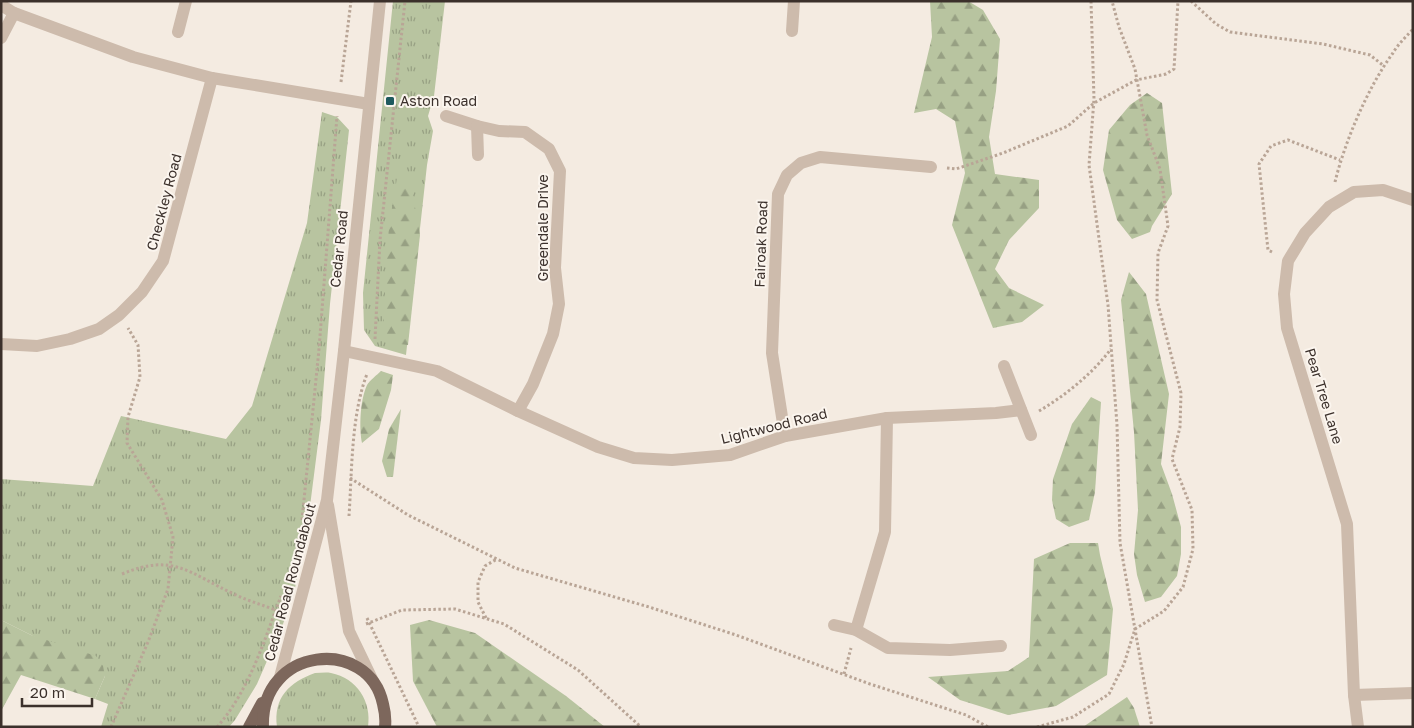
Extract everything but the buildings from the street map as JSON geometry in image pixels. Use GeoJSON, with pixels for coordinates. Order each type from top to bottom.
{"type":"FeatureCollection","features":[{"type":"Feature","properties":{"kind":"main road","name":"Cedar Road Roundabout"},"geometry":{"type":"LineString","coordinates":[[264,727],[263,712],[271,688],[280,677],[296,665],[323,658],[346,662],[360,669],[373,682],[381,696],[387,724]]}},
{"type":"Feature","properties":{"kind":"main road"},"geometry":{"type":"LineString","coordinates":[[248,727],[271,688]]}},
{"type":"Feature","properties":{"kind":"street"},"geometry":{"type":"LineString","coordinates":[[178,32],[186,1]]}},
{"type":"Feature","properties":{"kind":"street","name":"Cedar Road"},"geometry":{"type":"LineString","coordinates":[[327,500],[380,1]]}},
{"type":"Feature","properties":{"kind":"street"},"geometry":{"type":"LineString","coordinates":[[792,31],[794,1]]}},
{"type":"Feature","properties":{"kind":"street"},"geometry":{"type":"LineString","coordinates":[[1,5],[14,13],[133,57],[212,78],[369,104]]}},
{"type":"Feature","properties":{"kind":"street"},"geometry":{"type":"LineString","coordinates":[[1,38],[14,13]]}},
{"type":"Feature","properties":{"kind":"street","name":"Checkley Road"},"geometry":{"type":"LineString","coordinates":[[1,344],[36,346],[70,339],[99,328],[120,315],[142,292],[163,261],[212,78]]}},
{"type":"Feature","properties":{"kind":"street","name":"Greendale Drive"},"geometry":{"type":"LineString","coordinates":[[446,116],[499,131],[525,132],[548,150],[560,171],[555,268],[559,304],[553,334],[533,384],[518,412]]}},
{"type":"Feature","properties":{"kind":"street"},"geometry":{"type":"LineString","coordinates":[[477,126],[478,155]]}},
{"type":"Feature","properties":{"kind":"street","name":"Fairoak Road"},"geometry":{"type":"LineString","coordinates":[[785,436],[772,353],[778,194],[787,175],[801,162],[820,157],[931,167]]}},
{"type":"Feature","properties":{"kind":"street","name":"Pear Tree Lane"},"geometry":{"type":"LineString","coordinates":[[1358,727],[1354,695],[1348,524],[1287,328],[1284,294],[1288,261],[1305,233],[1329,207],[1354,192],[1383,190],[1413,200]]}},
{"type":"Feature","properties":{"kind":"street","name":"Lightwood Road"},"geometry":{"type":"LineString","coordinates":[[344,351],[437,371],[518,412],[598,447],[634,458],[672,460],[730,455],[785,436],[887,418],[996,413],[1021,410]]}},
{"type":"Feature","properties":{"kind":"street"},"geometry":{"type":"LineString","coordinates":[[1004,366],[1031,435]]}},
{"type":"Feature","properties":{"kind":"street"},"geometry":{"type":"LineString","coordinates":[[856,630],[885,532],[887,418]]}},
{"type":"Feature","properties":{"kind":"street","name":"Cedar Road Roundabout"},"geometry":{"type":"LineString","coordinates":[[280,677],[327,500]]}},
{"type":"Feature","properties":{"kind":"street","name":"Cedar Road Roundabout"},"geometry":{"type":"LineString","coordinates":[[327,500],[350,631],[373,682]]}},
{"type":"Feature","properties":{"kind":"street"},"geometry":{"type":"LineString","coordinates":[[834,625],[856,630],[888,648],[950,650],[1001,646]]}},
{"type":"Feature","properties":{"kind":"street"},"geometry":{"type":"LineString","coordinates":[[1354,695],[1413,693]]}},
{"type":"Feature","properties":{"kind":"path"},"geometry":{"type":"LineString","coordinates":[[301,524],[320,340],[339,99],[352,1]]}},
{"type":"Feature","properties":{"kind":"path"},"geometry":{"type":"LineString","coordinates":[[1092,1],[1094,103],[1090,165],[1108,305],[1117,425],[1120,543],[1152,727]]}},
{"type":"Feature","properties":{"kind":"path"},"geometry":{"type":"LineString","coordinates":[[1037,727],[1073,717],[1109,694],[1124,664],[1135,629],[1164,611],[1184,587],[1193,549],[1192,510],[1172,459],[1180,427],[1181,393],[1157,300],[1158,253],[1168,226],[1160,169],[1147,135],[1135,69],[1112,1]]}},
{"type":"Feature","properties":{"kind":"path"},"geometry":{"type":"LineString","coordinates":[[931,167],[956,169],[1003,153],[1068,126],[1094,103],[1136,80],[1166,74],[1174,70],[1178,1]]}},
{"type":"Feature","properties":{"kind":"path"},"geometry":{"type":"LineString","coordinates":[[1191,1],[1216,24],[1230,32],[1323,44],[1370,56],[1384,66]]}},
{"type":"Feature","properties":{"kind":"path"},"geometry":{"type":"LineString","coordinates":[[1329,207],[1340,160],[1366,100],[1393,51],[1413,29]]}},
{"type":"Feature","properties":{"kind":"path"},"geometry":{"type":"LineString","coordinates":[[1288,261],[1268,250],[1259,164],[1271,146],[1288,140],[1340,160]]}},
{"type":"Feature","properties":{"kind":"path"},"geometry":{"type":"LineString","coordinates":[[111,727],[148,642],[168,589],[173,537],[162,500],[127,443],[128,417],[140,377],[138,345],[120,315]]}},
{"type":"Feature","properties":{"kind":"path"},"geometry":{"type":"LineString","coordinates":[[1021,410],[1040,411],[1097,368],[1111,349]]}},
{"type":"Feature","properties":{"kind":"path"},"geometry":{"type":"LineString","coordinates":[[331,466],[408,515],[515,568],[649,607],[736,635],[966,715],[988,727]]}},
{"type":"Feature","properties":{"kind":"path"},"geometry":{"type":"LineString","coordinates":[[486,619],[478,602],[478,582],[485,566],[497,558]]}},
{"type":"Feature","properties":{"kind":"path"},"geometry":{"type":"LineString","coordinates":[[122,574],[145,566],[169,565],[185,568],[234,595],[276,610],[296,620]]}},
{"type":"Feature","properties":{"kind":"path"},"geometry":{"type":"LineString","coordinates":[[216,727],[228,715],[247,682],[284,588]]}},
{"type":"Feature","properties":{"kind":"path"},"geometry":{"type":"LineString","coordinates":[[350,631],[402,610],[454,609],[504,624],[578,670],[642,727]]}},
{"type":"Feature","properties":{"kind":"path"},"geometry":{"type":"LineString","coordinates":[[844,674],[856,630]]}},
{"type":"Feature","properties":{"kind":"green space"},"geometry":{"type":"Polygon","coordinates":[[[393,1],[445,1],[434,96],[428,116],[433,131],[427,165],[406,355],[375,346],[364,330],[363,293],[393,1]]]}},
{"type":"Feature","properties":{"kind":"green space"},"geometry":{"type":"Polygon","coordinates":[[[930,1],[968,1],[983,10],[1000,39],[996,91],[989,137],[995,174],[1039,180],[1039,208],[1009,240],[995,269],[1009,288],[1044,305],[1022,322],[993,328],[952,225],[965,173],[955,121],[936,109],[914,113],[932,37],[930,1]]]}},
{"type":"Feature","properties":{"kind":"green space"},"geometry":{"type":"Polygon","coordinates":[[[1147,93],[1162,103],[1172,194],[1150,232],[1132,239],[1117,220],[1103,170],[1109,130],[1130,105],[1147,93]]]}},
{"type":"Feature","properties":{"kind":"green space"},"geometry":{"type":"Polygon","coordinates":[[[322,112],[337,117],[349,130],[330,304],[321,420],[308,522],[295,588],[283,624],[257,684],[229,727],[101,727],[108,704],[95,699],[105,676],[1,620],[1,479],[93,486],[121,416],[226,439],[252,406],[307,223],[322,112]]]}},
{"type":"Feature","properties":{"kind":"green space"},"geometry":{"type":"Polygon","coordinates":[[[397,178],[410,179],[420,235],[408,345],[384,342],[389,226],[397,178]]]}},
{"type":"Feature","properties":{"kind":"green space"},"geometry":{"type":"Polygon","coordinates":[[[1129,272],[1146,294],[1169,394],[1161,464],[1181,527],[1181,554],[1177,576],[1161,597],[1145,602],[1137,575],[1134,554],[1138,510],[1134,432],[1121,300],[1129,272]]]}},
{"type":"Feature","properties":{"kind":"green space"},"geometry":{"type":"Polygon","coordinates":[[[381,371],[393,375],[391,390],[379,429],[362,443],[361,414],[363,398],[368,383],[381,371]]]}},
{"type":"Feature","properties":{"kind":"green space"},"geometry":{"type":"Polygon","coordinates":[[[1091,397],[1101,402],[1095,492],[1089,520],[1069,527],[1056,519],[1052,500],[1053,479],[1072,424],[1091,397]]]}},
{"type":"Feature","properties":{"kind":"green space"},"geometry":{"type":"Polygon","coordinates":[[[401,409],[393,477],[387,477],[382,461],[389,429],[401,409]]]}},
{"type":"Feature","properties":{"kind":"green space"},"geometry":{"type":"Polygon","coordinates":[[[1070,543],[1098,543],[1113,609],[1107,675],[1056,706],[1008,715],[960,700],[928,677],[1008,671],[1029,657],[1034,559],[1070,543]]]}},
{"type":"Feature","properties":{"kind":"green space"},"geometry":{"type":"Polygon","coordinates":[[[1,620],[31,635],[96,656],[103,666],[105,676],[95,699],[21,675],[1,711],[1,620]]]}},
{"type":"Feature","properties":{"kind":"green space"},"geometry":{"type":"Polygon","coordinates":[[[429,620],[475,633],[566,696],[605,727],[437,727],[413,681],[410,625],[429,620]]]}},
{"type":"Feature","properties":{"kind":"green space"},"geometry":{"type":"Polygon","coordinates":[[[315,673],[329,673],[340,676],[348,680],[361,692],[368,709],[368,727],[277,727],[276,716],[278,707],[285,692],[298,681],[315,673]]]}},
{"type":"Feature","properties":{"kind":"green space"},"geometry":{"type":"Polygon","coordinates":[[[1127,697],[1134,708],[1140,727],[1083,727],[1127,697]]]}},
{"type":"Feature","properties":{"kind":"place","name":"Aston Road"},"geometry":{"type":"Point","coordinates":[390,101]}}]}
